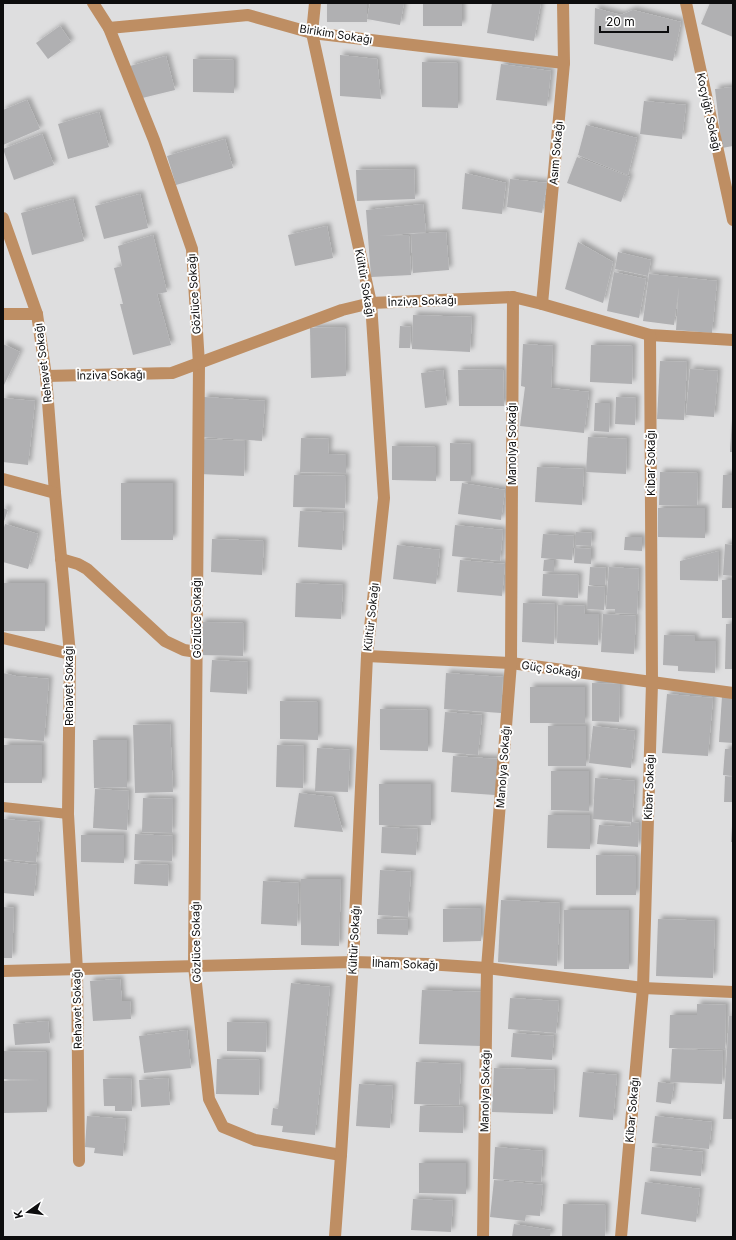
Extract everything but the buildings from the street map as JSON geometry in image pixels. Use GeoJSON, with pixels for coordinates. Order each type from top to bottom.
{"type":"FeatureCollection","features":[{"type":"Feature","properties":{"kind":"street","name":"Gözlüce Sokağı"},"geometry":{"type":"LineString","coordinates":[[93,3],[109,28],[154,140],[192,250],[199,364],[194,966],[210,1099],[223,1127],[255,1140],[341,1155]]}},
{"type":"Feature","properties":{"kind":"street","name":"Kültür Sokağı"},"geometry":{"type":"LineString","coordinates":[[315,3],[312,33],[371,303],[384,498],[368,656],[353,962],[341,1155],[334,1237]]}},
{"type":"Feature","properties":{"kind":"street","name":"Asım Sokağı"},"geometry":{"type":"LineString","coordinates":[[542,304],[564,63],[563,3]]}},
{"type":"Feature","properties":{"kind":"street","name":"Koçyiğit Sokağı"},"geometry":{"type":"LineString","coordinates":[[686,3],[733,220]]}},
{"type":"Feature","properties":{"kind":"street","name":"Birikim Sokağı"},"geometry":{"type":"LineString","coordinates":[[109,28],[248,15],[312,33],[564,63]]}},
{"type":"Feature","properties":{"kind":"street","name":"Rehavet Sokağı"},"geometry":{"type":"LineString","coordinates":[[3,218],[37,314],[46,376],[70,654],[68,814],[77,970],[79,1161]]}},
{"type":"Feature","properties":{"kind":"street","name":"İnziva Sokağı"},"geometry":{"type":"LineString","coordinates":[[46,376],[172,373],[342,310],[371,303],[513,297],[650,335],[733,340]]}},
{"type":"Feature","properties":{"kind":"street","name":"Manolya Sokağı"},"geometry":{"type":"LineString","coordinates":[[483,1237],[487,968],[511,663],[513,297]]}},
{"type":"Feature","properties":{"kind":"street"},"geometry":{"type":"LineString","coordinates":[[3,314],[37,314]]}},
{"type":"Feature","properties":{"kind":"street","name":"Kibar Sokağı"},"geometry":{"type":"LineString","coordinates":[[621,1237],[643,988],[652,683],[650,335]]}},
{"type":"Feature","properties":{"kind":"street"},"geometry":{"type":"LineString","coordinates":[[3,479],[55,493]]}},
{"type":"Feature","properties":{"kind":"street"},"geometry":{"type":"LineString","coordinates":[[61,559],[78,564],[86,569],[165,641],[184,650],[197,652]]}},
{"type":"Feature","properties":{"kind":"street"},"geometry":{"type":"LineString","coordinates":[[3,638],[70,654]]}},
{"type":"Feature","properties":{"kind":"street","name":"Güç Sokağı"},"geometry":{"type":"LineString","coordinates":[[368,656],[511,663],[733,693]]}},
{"type":"Feature","properties":{"kind":"street","name":"İlham Sokağı"},"geometry":{"type":"LineString","coordinates":[[3,971],[353,962],[487,968],[643,988],[733,992]]}},
{"type":"Feature","properties":{"kind":"lane"},"geometry":{"type":"LineString","coordinates":[[3,807],[68,814]]}}]}
